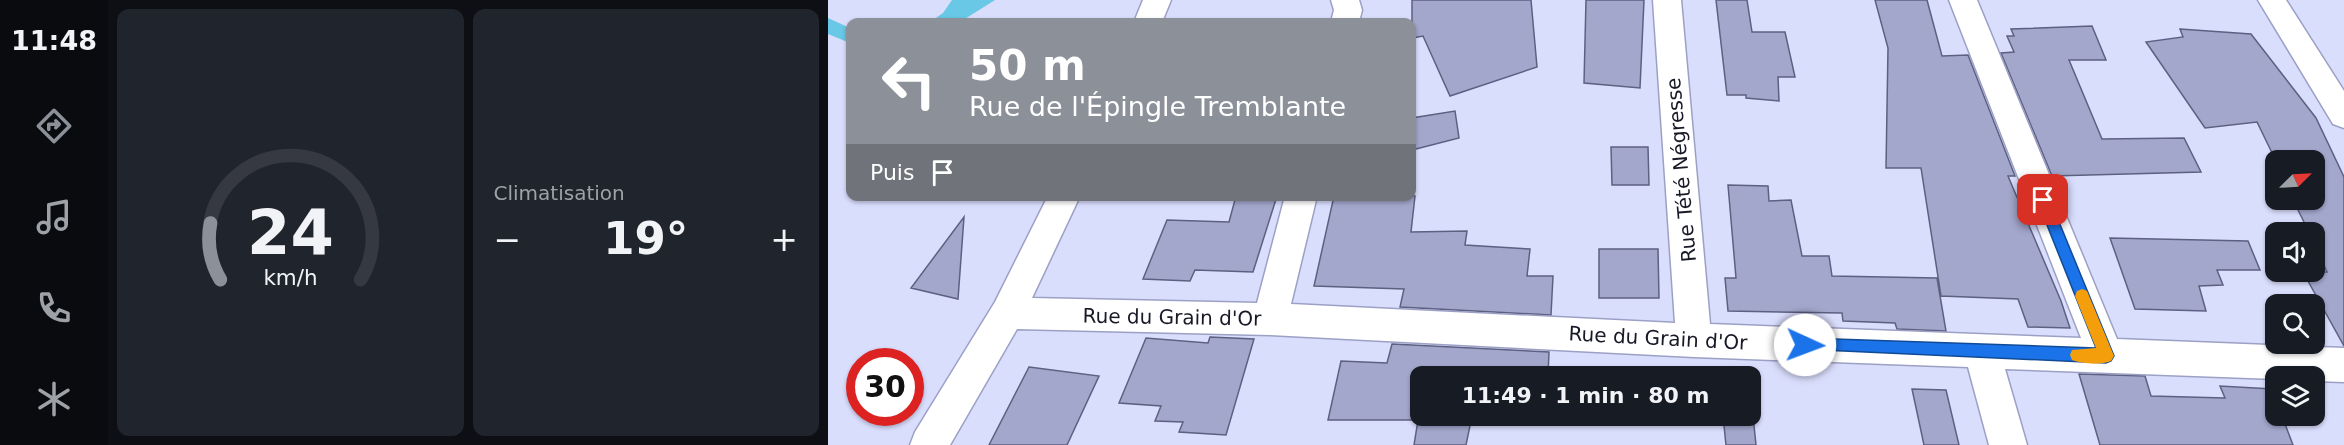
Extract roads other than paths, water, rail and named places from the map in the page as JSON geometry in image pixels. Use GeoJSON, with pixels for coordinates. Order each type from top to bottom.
{"type":"FeatureCollection","features":[{"type":"Feature","properties":{"kind":"street"},"geometry":{"type":"LineString","coordinates":[[1150,18],[1157,0]]}},
{"type":"Feature","properties":{"kind":"street"},"geometry":{"type":"LineString","coordinates":[[1345,18],[1348,10],[1346,0]]}},
{"type":"Feature","properties":{"kind":"street","name":"Rue Tété Négresse"},"geometry":{"type":"LineString","coordinates":[[1667,0],[1694,340]]}},
{"type":"Feature","properties":{"kind":"street"},"geometry":{"type":"LineString","coordinates":[[1963,0],[2106,356]]}},
{"type":"Feature","properties":{"kind":"street"},"geometry":{"type":"LineString","coordinates":[[2271,0],[2344,116]]}},
{"type":"Feature","properties":{"kind":"street"},"geometry":{"type":"LineString","coordinates":[[929,445],[1007,313],[1062,201]]}},
{"type":"Feature","properties":{"kind":"street"},"geometry":{"type":"LineString","coordinates":[[1270,319],[1300,201]]}},
{"type":"Feature","properties":{"kind":"street","name":"Rue du Grain d'Or"},"geometry":{"type":"LineString","coordinates":[[1007,313],[1270,319],[1694,340],[2344,365]]}},
{"type":"Feature","properties":{"kind":"street"},"geometry":{"type":"LineString","coordinates":[[1982,352],[2008,445]]}},
{"type":"Feature","properties":{"kind":"water"},"geometry":{"type":"Polygon","coordinates":[[[952,0],[995,0],[966,18],[936,18],[943,13],[952,0]]]}},
{"type":"Feature","properties":{"kind":"water"},"geometry":{"type":"Polygon","coordinates":[[[828,18],[846,26],[846,41],[828,34],[828,18]]]}}]}
